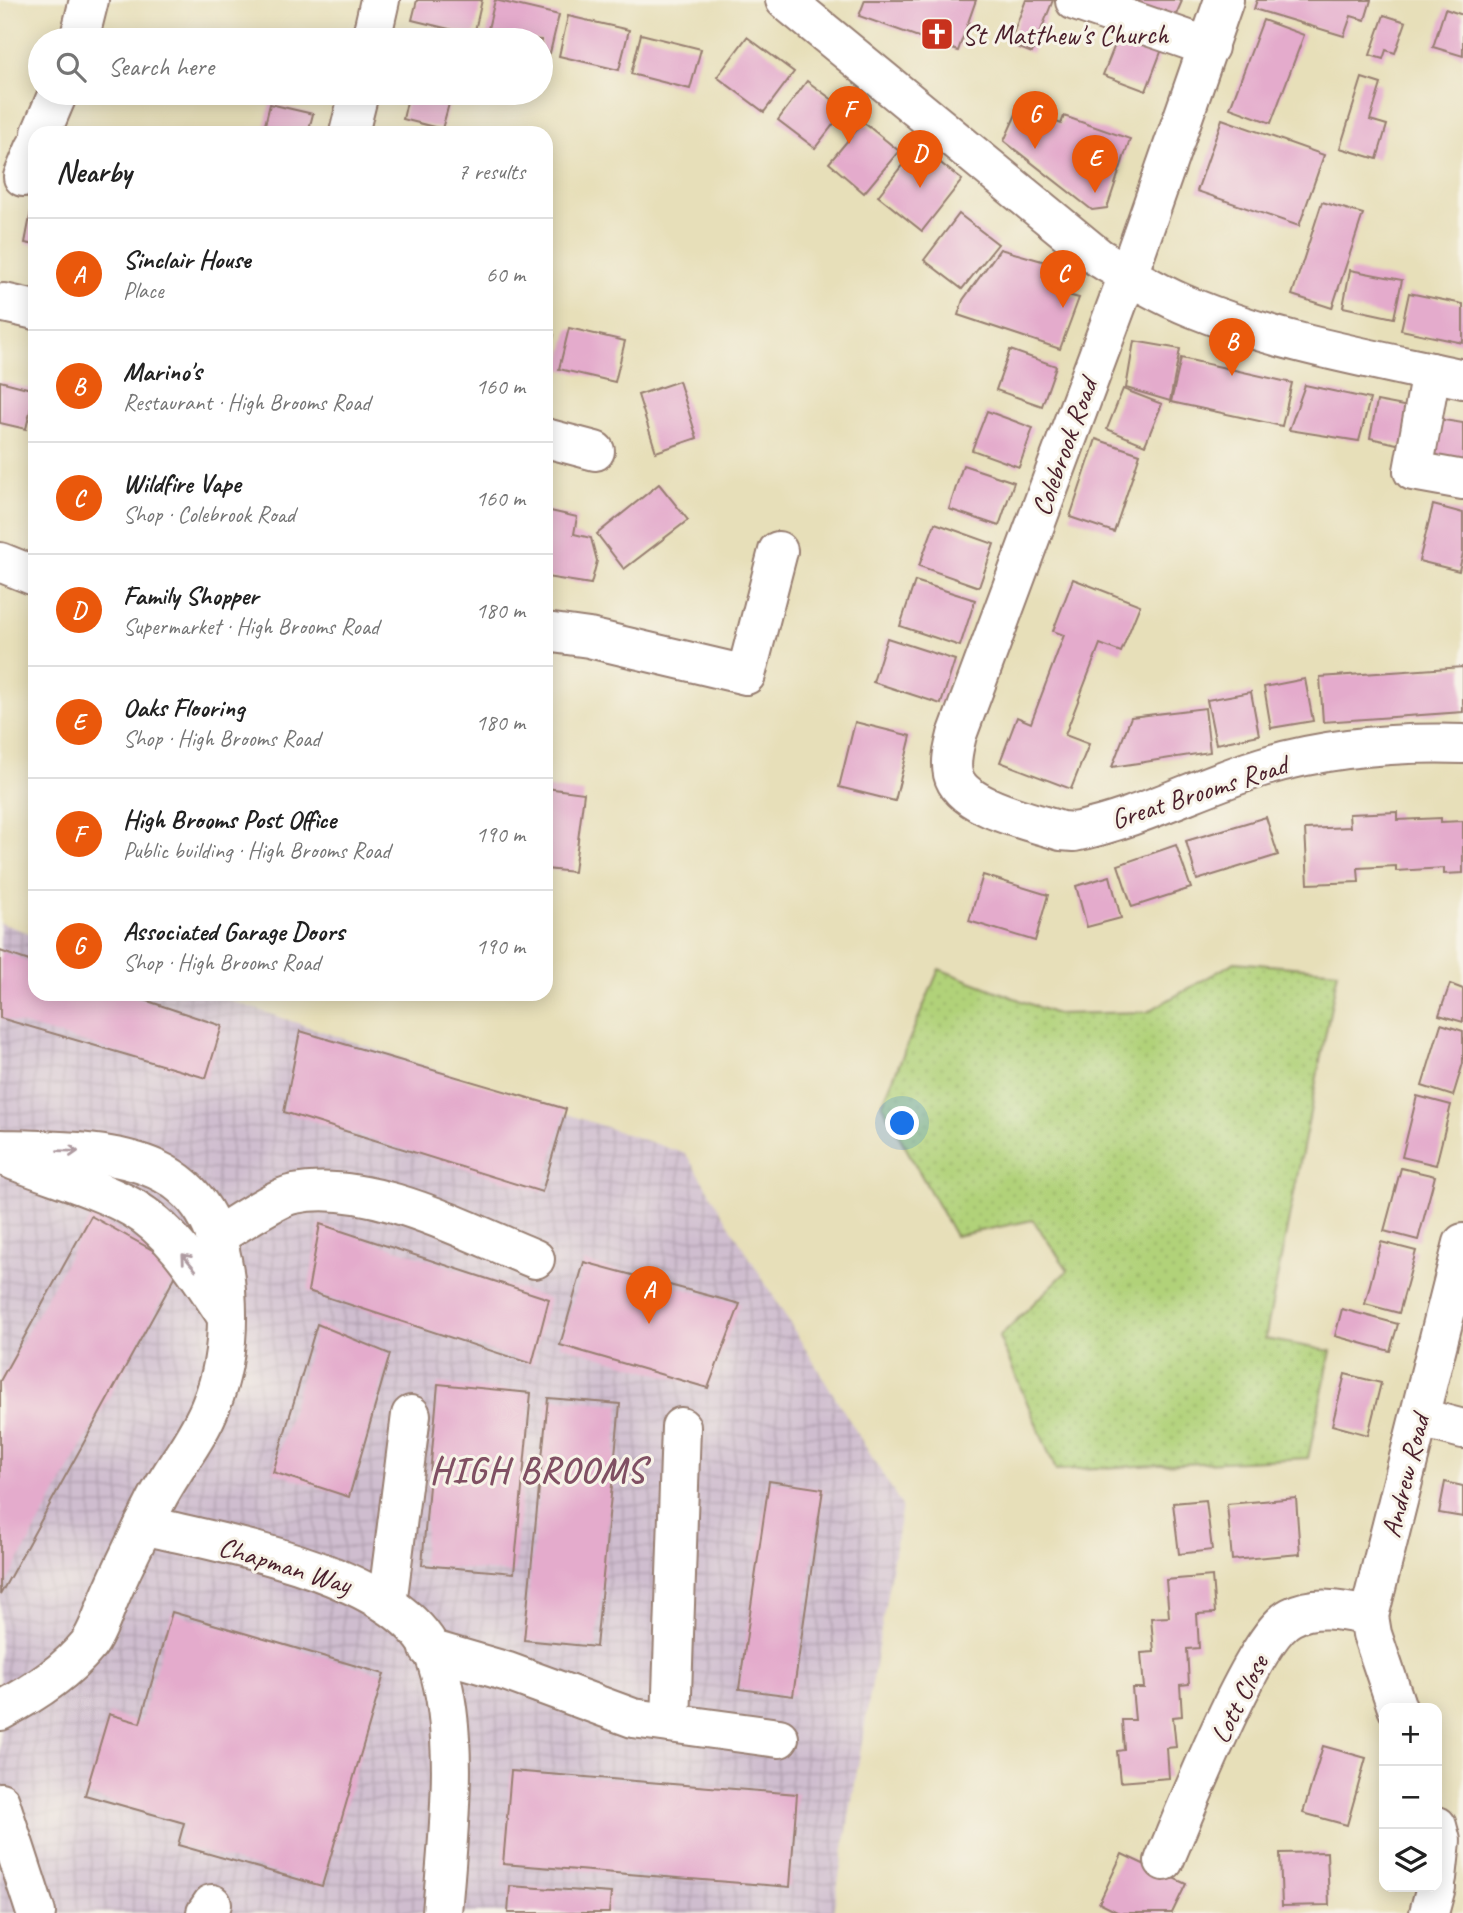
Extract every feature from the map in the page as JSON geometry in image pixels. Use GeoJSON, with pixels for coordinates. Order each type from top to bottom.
{"type":"FeatureCollection","features":[{"type":"Feature","properties":{"kind":"street"},"geometry":{"type":"LineString","coordinates":[[82,28],[89,0]]}},
{"type":"Feature","properties":{"kind":"street"},"geometry":{"type":"LineString","coordinates":[[374,28],[380,0]]}},
{"type":"Feature","properties":{"kind":"street"},"geometry":{"type":"LineString","coordinates":[[785,0],[826,15],[1098,257],[1128,275],[1192,308],[1300,343],[1447,376],[1413,471],[1463,480]]}},
{"type":"Feature","properties":{"kind":"street","name":"Colebrook Road"},"geometry":{"type":"LineString","coordinates":[[1061,831],[976,802],[963,794],[953,776],[952,759],[957,735],[1128,275],[1224,0]]}},
{"type":"Feature","properties":{"kind":"street"},"geometry":{"type":"LineString","coordinates":[[1075,1],[1209,47]]}},
{"type":"Feature","properties":{"kind":"street"},"geometry":{"type":"LineString","coordinates":[[44,126],[53,105]]}},
{"type":"Feature","properties":{"kind":"street"},"geometry":{"type":"LineString","coordinates":[[351,126],[356,105]]}},
{"type":"Feature","properties":{"kind":"street"},"geometry":{"type":"LineString","coordinates":[[553,440],[595,451]]}},
{"type":"Feature","properties":{"kind":"street"},"geometry":{"type":"LineString","coordinates":[[553,633],[589,638],[746,676],[778,551]]}},
{"type":"Feature","properties":{"kind":"street"},"geometry":{"type":"LineString","coordinates":[[0,562],[28,573]]}},
{"type":"Feature","properties":{"kind":"street","name":"Great Brooms Road"},"geometry":{"type":"LineString","coordinates":[[1061,831],[1087,829],[1264,767],[1340,752],[1419,742],[1463,744]]}},
{"type":"Feature","properties":{"kind":"street"},"geometry":{"type":"LineString","coordinates":[[0,1149],[98,1152],[158,1169],[183,1183],[203,1208],[215,1237],[225,1272],[228,1318],[225,1351],[211,1406],[144,1525],[89,1644],[33,1694],[0,1711]]}},
{"type":"Feature","properties":{"kind":"street"},"geometry":{"type":"LineString","coordinates":[[0,1155],[134,1209],[166,1236],[193,1267],[228,1318]]}},
{"type":"Feature","properties":{"kind":"street"},"geometry":{"type":"LineString","coordinates":[[215,1237],[292,1194],[336,1191],[404,1207],[535,1259]]}},
{"type":"Feature","properties":{"kind":"street","name":"Andrew Road"},"geometry":{"type":"LineString","coordinates":[[1395,1703],[1372,1634],[1369,1616],[1421,1418],[1463,1242]]}},
{"type":"Feature","properties":{"kind":"street"},"geometry":{"type":"LineString","coordinates":[[387,1604],[411,1415]]}},
{"type":"Feature","properties":{"kind":"street"},"geometry":{"type":"LineString","coordinates":[[1421,1418],[1463,1429]]}},
{"type":"Feature","properties":{"kind":"street"},"geometry":{"type":"LineString","coordinates":[[671,1723],[681,1427]]}},
{"type":"Feature","properties":{"kind":"street","name":"Chapman Way"},"geometry":{"type":"LineString","coordinates":[[144,1525],[296,1564],[362,1588],[411,1620],[437,1661],[450,1731],[442,1913]]}},
{"type":"Feature","properties":{"kind":"street","name":"Lott Close"},"geometry":{"type":"LineString","coordinates":[[1164,1861],[1229,1712],[1275,1629],[1291,1617],[1315,1609],[1369,1616]]}},
{"type":"Feature","properties":{"kind":"street"},"geometry":{"type":"LineString","coordinates":[[429,1649],[508,1672],[633,1718],[779,1738]]}},
{"type":"Feature","properties":{"kind":"street"},"geometry":{"type":"LineString","coordinates":[[0,1802],[36,1913]]}},
{"type":"Feature","properties":{"kind":"street"},"geometry":{"type":"LineString","coordinates":[[1429,1913],[1435,1892]]}},
{"type":"Feature","properties":{"kind":"shaded area"},"geometry":{"type":"Polygon","coordinates":[[[0,923],[28,933],[28,1001],[232,1001],[686,1154],[902,1506],[833,1913],[0,1913],[0,923]]]}},
{"type":"Feature","properties":{"kind":"green space"},"geometry":{"type":"Polygon","coordinates":[[[1235,962],[1338,971],[1265,1339],[1331,1351],[1308,1458],[1056,1470],[999,1337],[1068,1270],[1033,1220],[955,1236],[882,1105],[939,969],[1056,1014],[1147,1012],[1235,962]]]}},
{"type":"Feature","properties":{"kind":"building"},"geometry":{"type":"Polygon","coordinates":[[[417,0],[482,0],[476,28],[445,28],[412,20],[417,0]]]}},
{"type":"Feature","properties":{"kind":"building"},"geometry":{"type":"Polygon","coordinates":[[[495,0],[559,15],[553,40],[553,28],[488,28],[495,0]]]}},
{"type":"Feature","properties":{"kind":"building","name":"St Matthew's Church"},"geometry":{"type":"Polygon","coordinates":[[[865,0],[976,0],[958,51],[859,16],[865,0]]]}},
{"type":"Feature","properties":{"kind":"building"},"geometry":{"type":"Polygon","coordinates":[[[1026,0],[1053,0],[1032,53],[1009,44],[1026,0]]]}},
{"type":"Feature","properties":{"kind":"building"},"geometry":{"type":"Polygon","coordinates":[[[1138,0],[1182,1],[1171,26],[1133,11],[1138,0]]]}},
{"type":"Feature","properties":{"kind":"building"},"geometry":{"type":"Polygon","coordinates":[[[1257,0],[1371,0],[1365,20],[1351,16],[1344,36],[1254,9],[1257,0]]]}},
{"type":"Feature","properties":{"kind":"building"},"geometry":{"type":"Polygon","coordinates":[[[1445,9],[1463,15],[1463,56],[1433,47],[1445,9]]]}},
{"type":"Feature","properties":{"kind":"building"},"geometry":{"type":"Polygon","coordinates":[[[1384,15],[1406,22],[1395,53],[1386,50],[1383,59],[1370,55],[1384,15]]]}},
{"type":"Feature","properties":{"kind":"building"},"geometry":{"type":"Polygon","coordinates":[[[568,16],[629,30],[619,70],[559,56],[568,16]]]}},
{"type":"Feature","properties":{"kind":"building"},"geometry":{"type":"Polygon","coordinates":[[[1263,20],[1304,35],[1271,123],[1230,108],[1263,20]]]}},
{"type":"Feature","properties":{"kind":"building"},"geometry":{"type":"Polygon","coordinates":[[[1122,27],[1164,44],[1146,91],[1103,75],[1122,27]]]}},
{"type":"Feature","properties":{"kind":"building"},"geometry":{"type":"Polygon","coordinates":[[[641,34],[701,49],[690,89],[631,74],[641,34]]]}},
{"type":"Feature","properties":{"kind":"building"},"geometry":{"type":"Polygon","coordinates":[[[747,37],[794,72],[764,112],[717,77],[747,37]]]}},
{"type":"Feature","properties":{"kind":"building"},"geometry":{"type":"Polygon","coordinates":[[[1362,78],[1381,84],[1370,120],[1387,125],[1377,159],[1340,148],[1362,78]]]}},
{"type":"Feature","properties":{"kind":"building"},"geometry":{"type":"Polygon","coordinates":[[[807,81],[845,109],[815,148],[778,120],[807,81]]]}},
{"type":"Feature","properties":{"kind":"building"},"geometry":{"type":"Polygon","coordinates":[[[270,105],[313,114],[310,126],[265,126],[270,105]]]}},
{"type":"Feature","properties":{"kind":"building"},"geometry":{"type":"Polygon","coordinates":[[[406,105],[449,105],[443,126],[430,126],[403,119],[406,105]]]}},
{"type":"Feature","properties":{"kind":"building"},"geometry":{"type":"Polygon","coordinates":[[[1020,105],[1061,124],[1064,116],[1130,139],[1107,208],[1092,210],[1004,141],[1020,105]]]}},
{"type":"Feature","properties":{"kind":"building"},"geometry":{"type":"Polygon","coordinates":[[[1222,119],[1324,155],[1299,226],[1197,191],[1222,119]]]}},
{"type":"Feature","properties":{"kind":"building"},"geometry":{"type":"Polygon","coordinates":[[[863,122],[899,151],[864,193],[829,163],[863,122]]]}},
{"type":"Feature","properties":{"kind":"building"},"geometry":{"type":"Polygon","coordinates":[[[918,145],[962,180],[922,231],[878,196],[918,145]]]}},
{"type":"Feature","properties":{"kind":"building"},"geometry":{"type":"Polygon","coordinates":[[[1322,202],[1363,214],[1332,308],[1292,295],[1322,202]]]}},
{"type":"Feature","properties":{"kind":"building"},"geometry":{"type":"Polygon","coordinates":[[[959,214],[998,244],[962,289],[924,260],[959,214]]]}},
{"type":"Feature","properties":{"kind":"building"},"geometry":{"type":"Polygon","coordinates":[[[1000,249],[1049,263],[1043,277],[1063,282],[1060,293],[1079,298],[1060,349],[958,315],[963,300],[1000,249]]]}},
{"type":"Feature","properties":{"kind":"building"},"geometry":{"type":"Polygon","coordinates":[[[1350,270],[1402,280],[1394,318],[1343,307],[1350,270]]]}},
{"type":"Feature","properties":{"kind":"building"},"geometry":{"type":"Polygon","coordinates":[[[1409,293],[1463,304],[1463,343],[1401,330],[1409,293]]]}},
{"type":"Feature","properties":{"kind":"building"},"geometry":{"type":"Polygon","coordinates":[[[569,328],[625,341],[615,382],[559,369],[569,328]]]}},
{"type":"Feature","properties":{"kind":"building"},"geometry":{"type":"Polygon","coordinates":[[[1134,341],[1180,349],[1170,401],[1126,388],[1134,341]]]}},
{"type":"Feature","properties":{"kind":"building"},"geometry":{"type":"Polygon","coordinates":[[[1010,350],[1056,366],[1042,406],[996,390],[1010,350]]]}},
{"type":"Feature","properties":{"kind":"building"},"geometry":{"type":"Polygon","coordinates":[[[1181,358],[1292,383],[1282,426],[1171,402],[1181,358]]]}},
{"type":"Feature","properties":{"kind":"building"},"geometry":{"type":"Polygon","coordinates":[[[0,381],[28,388],[26,429],[0,423],[0,381]]]}},
{"type":"Feature","properties":{"kind":"building"},"geometry":{"type":"Polygon","coordinates":[[[679,381],[697,438],[656,452],[638,395],[679,381]]]}},
{"type":"Feature","properties":{"kind":"building"},"geometry":{"type":"Polygon","coordinates":[[[1305,385],[1370,399],[1359,441],[1289,430],[1305,385]]]}},
{"type":"Feature","properties":{"kind":"building"},"geometry":{"type":"Polygon","coordinates":[[[1123,389],[1162,404],[1145,445],[1107,429],[1123,389]]]}},
{"type":"Feature","properties":{"kind":"building"},"geometry":{"type":"Polygon","coordinates":[[[1377,401],[1414,408],[1406,446],[1370,438],[1377,401]]]}},
{"type":"Feature","properties":{"kind":"building"},"geometry":{"type":"Polygon","coordinates":[[[987,411],[1033,428],[1019,467],[972,450],[987,411]]]}},
{"type":"Feature","properties":{"kind":"building"},"geometry":{"type":"Polygon","coordinates":[[[1431,418],[1463,423],[1463,461],[1424,454],[1431,418]]]}},
{"type":"Feature","properties":{"kind":"building"},"geometry":{"type":"Polygon","coordinates":[[[1096,439],[1140,454],[1114,532],[1070,517],[1096,439]]]}},
{"type":"Feature","properties":{"kind":"building"},"geometry":{"type":"Polygon","coordinates":[[[963,465],[1014,482],[999,526],[949,509],[963,465]]]}},
{"type":"Feature","properties":{"kind":"building"},"geometry":{"type":"Polygon","coordinates":[[[659,484],[688,520],[624,569],[597,534],[659,484]]]}},
{"type":"Feature","properties":{"kind":"building"},"geometry":{"type":"Polygon","coordinates":[[[1433,505],[1463,513],[1463,553],[1459,571],[1419,561],[1433,505]]]}},
{"type":"Feature","properties":{"kind":"building"},"geometry":{"type":"Polygon","coordinates":[[[553,512],[577,517],[574,534],[591,538],[597,561],[591,584],[553,578],[553,512]]]}},
{"type":"Feature","properties":{"kind":"building"},"geometry":{"type":"Polygon","coordinates":[[[935,523],[994,544],[979,587],[919,566],[935,523]]]}},
{"type":"Feature","properties":{"kind":"building"},"geometry":{"type":"Polygon","coordinates":[[[1073,579],[1140,605],[1121,652],[1100,644],[1065,735],[1089,744],[1071,789],[1000,762],[1017,717],[1031,723],[1064,635],[1053,631],[1073,579]]]}},
{"type":"Feature","properties":{"kind":"building"},"geometry":{"type":"Polygon","coordinates":[[[915,581],[975,600],[960,646],[900,626],[915,581]]]}},
{"type":"Feature","properties":{"kind":"building"},"geometry":{"type":"Polygon","coordinates":[[[887,638],[955,660],[941,704],[873,682],[887,638]]]}},
{"type":"Feature","properties":{"kind":"building"},"geometry":{"type":"Polygon","coordinates":[[[1463,667],[1463,712],[1323,722],[1320,677],[1463,667]]]}},
{"type":"Feature","properties":{"kind":"building"},"geometry":{"type":"Polygon","coordinates":[[[1305,679],[1313,721],[1271,728],[1264,687],[1305,679]]]}},
{"type":"Feature","properties":{"kind":"building"},"geometry":{"type":"Polygon","coordinates":[[[1251,692],[1259,735],[1216,744],[1207,700],[1251,692]]]}},
{"type":"Feature","properties":{"kind":"building"},"geometry":{"type":"Polygon","coordinates":[[[1205,708],[1210,752],[1112,767],[1131,717],[1205,708]]]}},
{"type":"Feature","properties":{"kind":"building"},"geometry":{"type":"Polygon","coordinates":[[[855,722],[911,736],[895,801],[839,787],[855,722]]]}},
{"type":"Feature","properties":{"kind":"building"},"geometry":{"type":"Polygon","coordinates":[[[553,789],[584,793],[574,872],[553,870],[553,789]]]}},
{"type":"Feature","properties":{"kind":"building"},"geometry":{"type":"Polygon","coordinates":[[[1397,812],[1397,820],[1441,818],[1441,822],[1463,821],[1463,873],[1444,874],[1444,868],[1396,871],[1396,866],[1358,868],[1359,882],[1308,884],[1305,829],[1350,827],[1349,814],[1397,812]]]}},
{"type":"Feature","properties":{"kind":"building"},"geometry":{"type":"Polygon","coordinates":[[[1266,817],[1278,855],[1197,880],[1186,841],[1266,817]]]}},
{"type":"Feature","properties":{"kind":"building"},"geometry":{"type":"Polygon","coordinates":[[[1176,845],[1191,888],[1132,907],[1118,865],[1176,845]]]}},
{"type":"Feature","properties":{"kind":"building"},"geometry":{"type":"Polygon","coordinates":[[[983,875],[1048,895],[1035,941],[969,921],[983,875]]]}},
{"type":"Feature","properties":{"kind":"building"},"geometry":{"type":"Polygon","coordinates":[[[1110,876],[1121,918],[1087,927],[1076,886],[1110,876]]]}},
{"type":"Feature","properties":{"kind":"building"},"geometry":{"type":"Polygon","coordinates":[[[0,951],[28,961],[28,1001],[148,1001],[222,1026],[206,1078],[0,1018],[0,951]]]}},
{"type":"Feature","properties":{"kind":"building"},"geometry":{"type":"Polygon","coordinates":[[[1450,984],[1463,989],[1463,1022],[1439,1015],[1450,984]]]}},
{"type":"Feature","properties":{"kind":"building"},"geometry":{"type":"Polygon","coordinates":[[[1441,1024],[1463,1031],[1463,1063],[1453,1096],[1422,1086],[1441,1024]]]}},
{"type":"Feature","properties":{"kind":"building"},"geometry":{"type":"Polygon","coordinates":[[[300,1031],[566,1109],[542,1192],[284,1112],[300,1031]]]}},
{"type":"Feature","properties":{"kind":"building"},"geometry":{"type":"Polygon","coordinates":[[[1417,1096],[1451,1105],[1436,1165],[1402,1157],[1417,1096]]]}},
{"type":"Feature","properties":{"kind":"building"},"geometry":{"type":"Polygon","coordinates":[[[1401,1168],[1435,1176],[1418,1240],[1384,1231],[1401,1168]]]}},
{"type":"Feature","properties":{"kind":"building"},"geometry":{"type":"Polygon","coordinates":[[[91,1216],[181,1266],[0,1595],[0,1381],[91,1216]]]}},
{"type":"Feature","properties":{"kind":"building"},"geometry":{"type":"Polygon","coordinates":[[[320,1224],[549,1299],[532,1364],[308,1291],[320,1224]]]}},
{"type":"Feature","properties":{"kind":"building"},"geometry":{"type":"Polygon","coordinates":[[[1381,1242],[1416,1251],[1399,1313],[1365,1304],[1381,1242]]]}},
{"type":"Feature","properties":{"kind":"building"},"geometry":{"type":"Polygon","coordinates":[[[584,1262],[740,1304],[708,1388],[560,1345],[584,1262]]]}},
{"type":"Feature","properties":{"kind":"building"},"geometry":{"type":"Polygon","coordinates":[[[1342,1309],[1398,1324],[1390,1351],[1335,1336],[1342,1309]]]}},
{"type":"Feature","properties":{"kind":"building"},"geometry":{"type":"Polygon","coordinates":[[[317,1324],[390,1354],[349,1497],[273,1472],[317,1324]]]}},
{"type":"Feature","properties":{"kind":"building"},"geometry":{"type":"Polygon","coordinates":[[[1345,1374],[1381,1383],[1368,1435],[1332,1425],[1345,1374]]]}},
{"type":"Feature","properties":{"kind":"building"},"geometry":{"type":"Polygon","coordinates":[[[438,1384],[531,1393],[514,1573],[422,1565],[438,1384]]]}},
{"type":"Feature","properties":{"kind":"building"},"geometry":{"type":"Polygon","coordinates":[[[548,1398],[620,1404],[596,1647],[524,1640],[548,1398]]]}},
{"type":"Feature","properties":{"kind":"building"},"geometry":{"type":"Polygon","coordinates":[[[769,1481],[823,1489],[793,1696],[739,1689],[769,1481]]]}},
{"type":"Feature","properties":{"kind":"building"},"geometry":{"type":"Polygon","coordinates":[[[1445,1482],[1463,1486],[1463,1517],[1439,1513],[1445,1482]]]}},
{"type":"Feature","properties":{"kind":"building"},"geometry":{"type":"Polygon","coordinates":[[[1296,1498],[1300,1554],[1232,1560],[1227,1504],[1296,1498]]]}},
{"type":"Feature","properties":{"kind":"building"},"geometry":{"type":"Polygon","coordinates":[[[1206,1500],[1212,1550],[1179,1554],[1173,1503],[1206,1500]]]}},
{"type":"Feature","properties":{"kind":"building"},"geometry":{"type":"Polygon","coordinates":[[[1212,1576],[1215,1613],[1197,1614],[1199,1648],[1187,1649],[1189,1684],[1180,1685],[1182,1716],[1173,1717],[1176,1747],[1167,1748],[1169,1778],[1120,1782],[1117,1751],[1124,1750],[1122,1720],[1135,1720],[1132,1688],[1144,1688],[1141,1653],[1154,1652],[1151,1618],[1169,1617],[1166,1580],[1212,1576]]]}},
{"type":"Feature","properties":{"kind":"building"},"geometry":{"type":"Polygon","coordinates":[[[172,1612],[384,1674],[322,1886],[178,1845],[184,1823],[85,1795],[109,1714],[140,1723],[172,1612]]]}},
{"type":"Feature","properties":{"kind":"building"},"geometry":{"type":"Polygon","coordinates":[[[1323,1746],[1366,1758],[1347,1825],[1303,1813],[1323,1746]]]}},
{"type":"Feature","properties":{"kind":"building"},"geometry":{"type":"Polygon","coordinates":[[[511,1771],[797,1794],[790,1887],[503,1864],[511,1771]]]}},
{"type":"Feature","properties":{"kind":"building"},"geometry":{"type":"Polygon","coordinates":[[[1327,1852],[1329,1905],[1282,1906],[1280,1853],[1327,1852]]]}},
{"type":"Feature","properties":{"kind":"building"},"geometry":{"type":"Polygon","coordinates":[[[1122,1854],[1186,1884],[1172,1913],[1119,1913],[1099,1903],[1122,1854]]]}},
{"type":"Feature","properties":{"kind":"building"},"geometry":{"type":"Polygon","coordinates":[[[510,1886],[611,1893],[609,1913],[508,1913],[510,1886]]]}},
{"type":"Feature","properties":{"kind":"place","name":"St Matthew's Church"},"geometry":{"type":"Point","coordinates":[937,34]}},
{"type":"Feature","properties":{"kind":"place","name":"High Brooms Post Office"},"geometry":{"type":"Point","coordinates":[849,144]}},
{"type":"Feature","properties":{"kind":"place","name":"Associated Garage Doors"},"geometry":{"type":"Point","coordinates":[1035,149]}},
{"type":"Feature","properties":{"kind":"place","name":"Family Shopper"},"geometry":{"type":"Point","coordinates":[920,188]}},
{"type":"Feature","properties":{"kind":"place","name":"Oaks Flooring"},"geometry":{"type":"Point","coordinates":[1095,193]}},
{"type":"Feature","properties":{"kind":"place","name":"Wildfire Vape"},"geometry":{"type":"Point","coordinates":[1063,308]}},
{"type":"Feature","properties":{"kind":"place","name":"Marino's"},"geometry":{"type":"Point","coordinates":[1232,376]}},
{"type":"Feature","properties":{"kind":"place","name":"Sinclair House"},"geometry":{"type":"Point","coordinates":[649,1324]}},
{"type":"Feature","properties":{"kind":"district","name":"HIGH BROOMS"},"geometry":{"type":"Point","coordinates":[538,1470]}}]}
